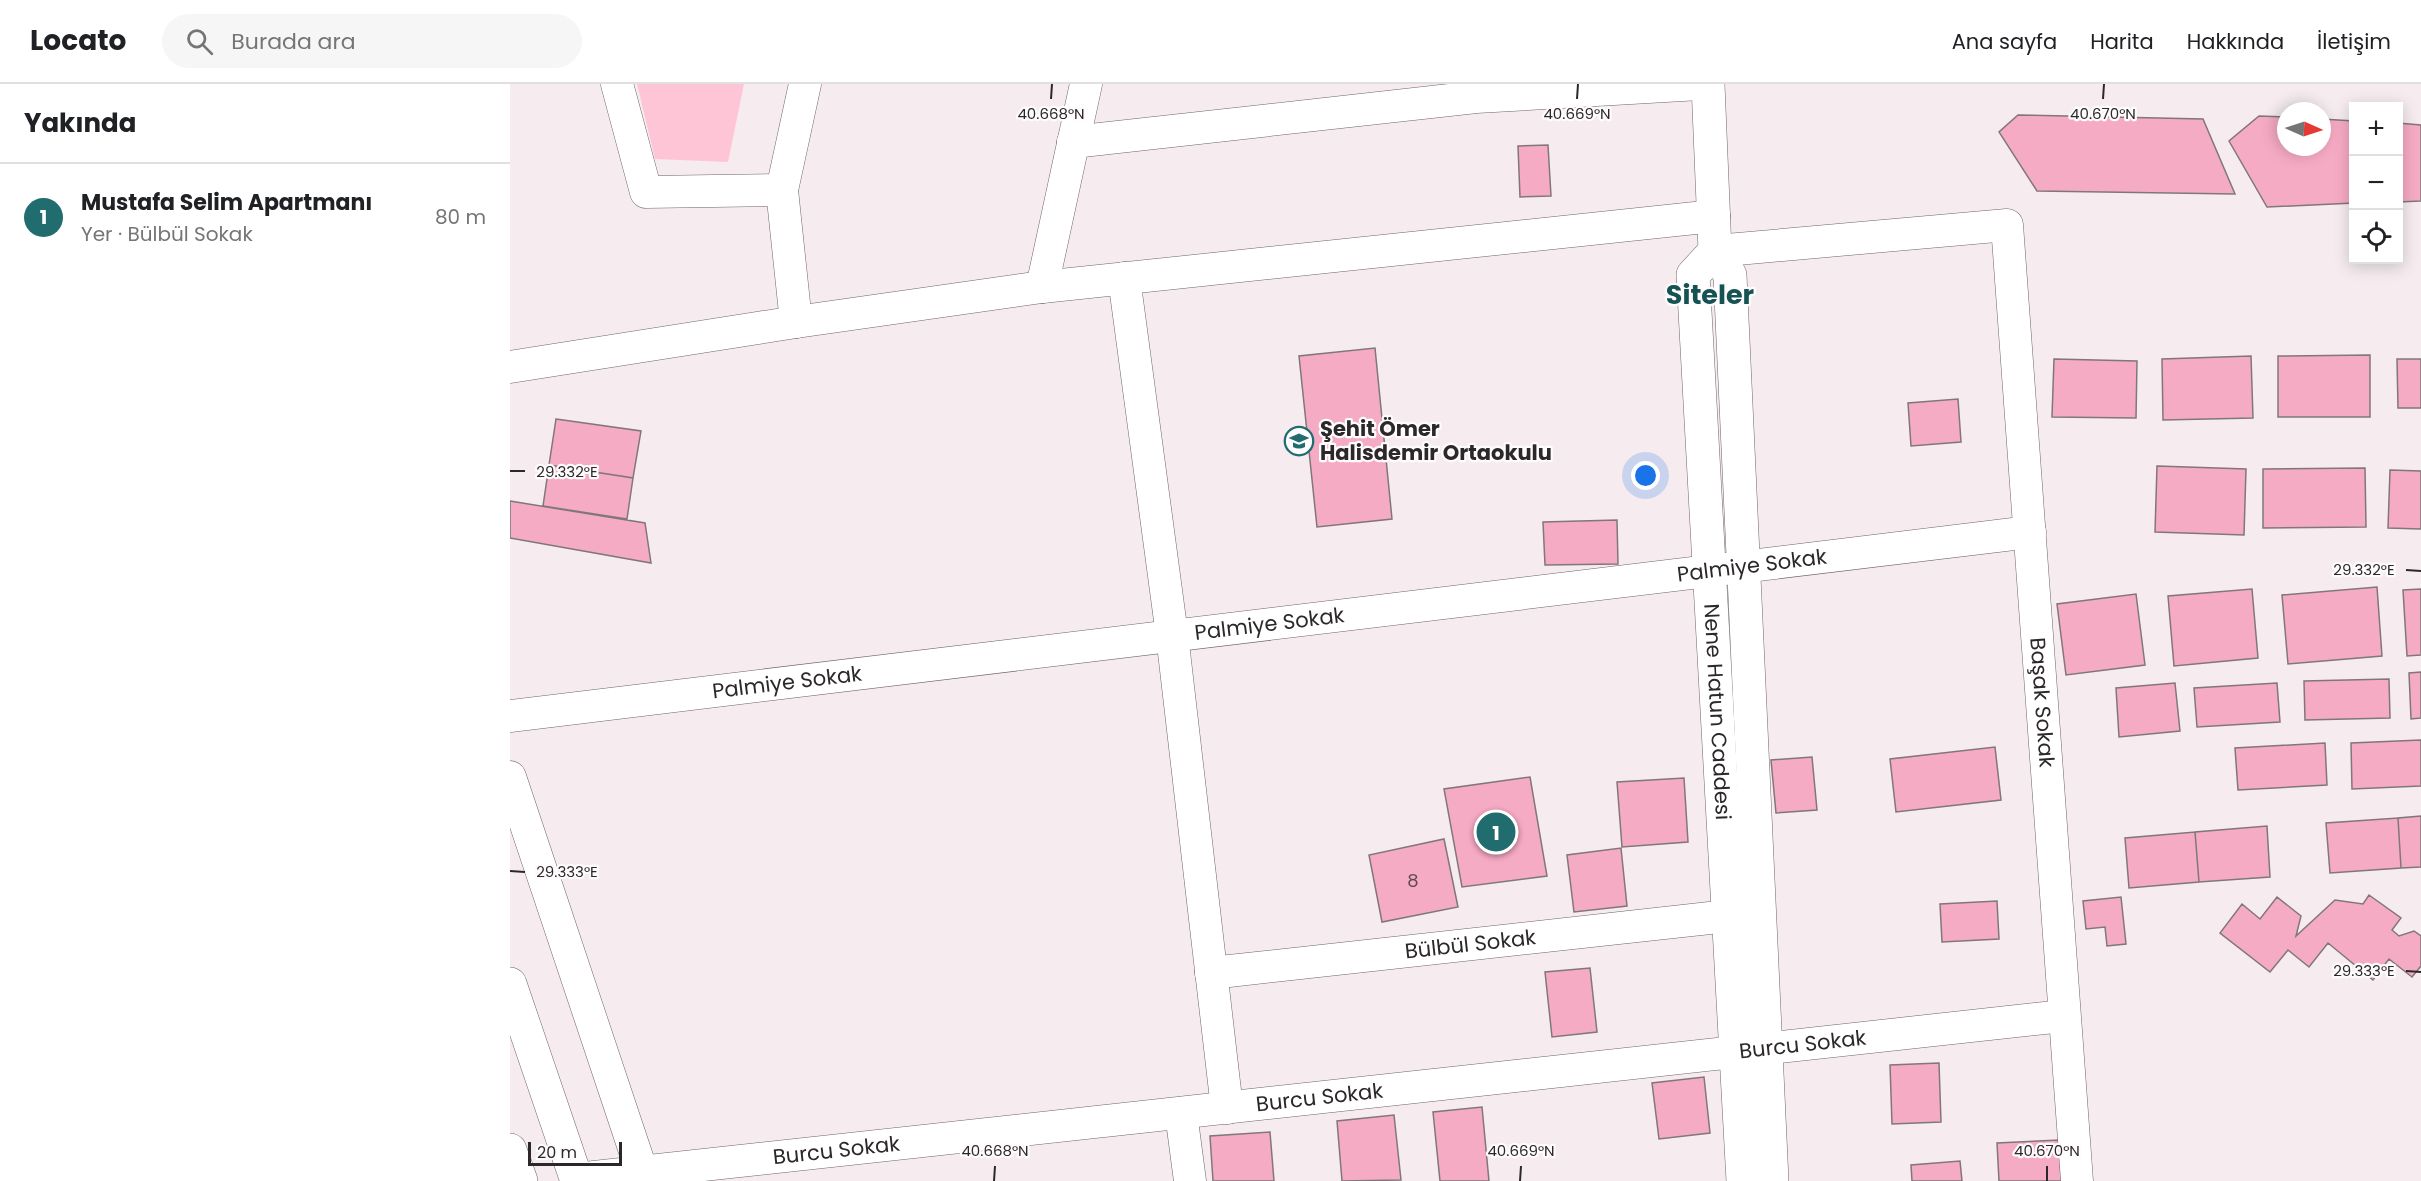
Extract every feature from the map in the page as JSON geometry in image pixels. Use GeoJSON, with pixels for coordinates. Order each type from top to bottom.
{"type":"FeatureCollection","features":[{"type":"Feature","properties":{"kind":"main road","name":"Nene Hatun Caddesi"},"geometry":{"type":"LineString","coordinates":[[1708,84],[1715,251],[1730,275],[1743,565],[1751,1052],[1743,1181]]}},
{"type":"Feature","properties":{"kind":"main road","name":"Nene Hatun Caddesi"},"geometry":{"type":"LineString","coordinates":[[1715,251],[1693,275],[1728,916],[1772,1181]]}},
{"type":"Feature","properties":{"kind":"main road"},"geometry":{"type":"LineString","coordinates":[[510,984],[577,1180]]}},
{"type":"Feature","properties":{"kind":"main road"},"geometry":{"type":"LineString","coordinates":[[510,1150],[521,1181]]}},
{"type":"Feature","properties":{"kind":"street"},"geometry":{"type":"LineString","coordinates":[[616,84],[646,192],[782,190]]}},
{"type":"Feature","properties":{"kind":"street"},"geometry":{"type":"LineString","coordinates":[[796,322],[782,190],[805,84]]}},
{"type":"Feature","properties":{"kind":"street"},"geometry":{"type":"LineString","coordinates":[[1042,287],[1086,84]]}},
{"type":"Feature","properties":{"kind":"street"},"geometry":{"type":"LineString","coordinates":[[1073,142],[1475,90],[1701,84]]}},
{"type":"Feature","properties":{"kind":"street"},"geometry":{"type":"LineString","coordinates":[[510,367],[796,322],[1042,287],[1714,216]]}},
{"type":"Feature","properties":{"kind":"street","name":"Başak Sokak"},"geometry":{"type":"LineString","coordinates":[[1715,251],[2007,225],[2063,1016],[2077,1181]]}},
{"type":"Feature","properties":{"kind":"street"},"geometry":{"type":"LineString","coordinates":[[1124,278],[1172,635],[1227,1108]]}},
{"type":"Feature","properties":{"kind":"street","name":"Palmiye Sokak"},"geometry":{"type":"LineString","coordinates":[[510,716],[1709,569],[2030,532]]}},
{"type":"Feature","properties":{"kind":"street"},"geometry":{"type":"LineString","coordinates":[[510,777],[642,1172]]}},
{"type":"Feature","properties":{"kind":"street","name":"Bülbül Sokak"},"geometry":{"type":"LineString","coordinates":[[1211,973],[1728,916]]}},
{"type":"Feature","properties":{"kind":"street","name":"Burcu Sokak"},"geometry":{"type":"LineString","coordinates":[[577,1180],[2063,1016]]}},
{"type":"Feature","properties":{"kind":"street"},"geometry":{"type":"LineString","coordinates":[[1181,1113],[1190,1181]]}},
{"type":"Feature","properties":{"kind":"shaded area"},"geometry":{"type":"Polygon","coordinates":[[[637,84],[744,84],[728,162],[655,159],[637,84]]]}},
{"type":"Feature","properties":{"kind":"building"},"geometry":{"type":"Polygon","coordinates":[[[2018,115],[2203,119],[2235,194],[2037,191],[1999,132],[2018,115]]]}},
{"type":"Feature","properties":{"kind":"building"},"geometry":{"type":"Polygon","coordinates":[[[2259,116],[2277,117],[2277,156],[2331,156],[2331,120],[2349,121],[2349,203],[2267,207],[2229,141],[2259,116]]]}},
{"type":"Feature","properties":{"kind":"building"},"geometry":{"type":"Polygon","coordinates":[[[2403,123],[2421,125],[2421,201],[2403,202],[2403,123]]]}},
{"type":"Feature","properties":{"kind":"building"},"geometry":{"type":"Polygon","coordinates":[[[1548,145],[1551,196],[1520,197],[1518,146],[1548,145]]]}},
{"type":"Feature","properties":{"kind":"building"},"geometry":{"type":"Polygon","coordinates":[[[1375,348],[1392,519],[1317,527],[1299,356],[1375,348]]]}},
{"type":"Feature","properties":{"kind":"building"},"geometry":{"type":"Polygon","coordinates":[[[2370,355],[2370,417],[2278,417],[2278,356],[2370,355]]]}},
{"type":"Feature","properties":{"kind":"building"},"geometry":{"type":"Polygon","coordinates":[[[2251,356],[2253,418],[2163,420],[2162,359],[2251,356]]]}},
{"type":"Feature","properties":{"kind":"building"},"geometry":{"type":"Polygon","coordinates":[[[2054,359],[2137,361],[2136,418],[2052,417],[2054,359]]]}},
{"type":"Feature","properties":{"kind":"building"},"geometry":{"type":"Polygon","coordinates":[[[2397,359],[2421,359],[2421,408],[2398,408],[2397,359]]]}},
{"type":"Feature","properties":{"kind":"building"},"geometry":{"type":"Polygon","coordinates":[[[1958,399],[1961,442],[1911,446],[1908,403],[1958,399]]]}},
{"type":"Feature","properties":{"kind":"building"},"geometry":{"type":"Polygon","coordinates":[[[556,419],[641,431],[633,478],[549,465],[556,419]]]}},
{"type":"Feature","properties":{"kind":"building"},"geometry":{"type":"Polygon","coordinates":[[[549,465],[633,478],[627,519],[543,506],[549,465]]]}},
{"type":"Feature","properties":{"kind":"building"},"geometry":{"type":"Polygon","coordinates":[[[2157,466],[2246,469],[2244,535],[2155,532],[2157,466]]]}},
{"type":"Feature","properties":{"kind":"building"},"geometry":{"type":"Polygon","coordinates":[[[2365,468],[2366,527],[2263,528],[2263,469],[2365,468]]]}},
{"type":"Feature","properties":{"kind":"building"},"geometry":{"type":"Polygon","coordinates":[[[2390,470],[2421,471],[2421,529],[2388,528],[2390,470]]]}},
{"type":"Feature","properties":{"kind":"building"},"geometry":{"type":"Polygon","coordinates":[[[510,501],[645,523],[651,563],[510,538],[510,501]]]}},
{"type":"Feature","properties":{"kind":"building"},"geometry":{"type":"Polygon","coordinates":[[[1617,520],[1618,564],[1545,565],[1543,522],[1617,520]]]}},
{"type":"Feature","properties":{"kind":"building"},"geometry":{"type":"Polygon","coordinates":[[[2377,587],[2382,656],[2288,664],[2282,595],[2377,587]]]}},
{"type":"Feature","properties":{"kind":"building"},"geometry":{"type":"Polygon","coordinates":[[[2252,589],[2258,658],[2174,666],[2168,596],[2252,589]]]}},
{"type":"Feature","properties":{"kind":"building"},"geometry":{"type":"Polygon","coordinates":[[[2421,589],[2421,655],[2407,656],[2403,590],[2421,589]]]}},
{"type":"Feature","properties":{"kind":"building"},"geometry":{"type":"Polygon","coordinates":[[[2136,594],[2145,665],[2066,675],[2057,604],[2136,594]]]}},
{"type":"Feature","properties":{"kind":"building"},"geometry":{"type":"Polygon","coordinates":[[[2421,672],[2421,718],[2411,719],[2409,673],[2421,672]]]}},
{"type":"Feature","properties":{"kind":"building"},"geometry":{"type":"Polygon","coordinates":[[[2389,679],[2390,718],[2305,720],[2304,681],[2389,679]]]}},
{"type":"Feature","properties":{"kind":"building"},"geometry":{"type":"Polygon","coordinates":[[[2175,683],[2180,731],[2119,737],[2116,688],[2175,683]]]}},
{"type":"Feature","properties":{"kind":"building"},"geometry":{"type":"Polygon","coordinates":[[[2277,683],[2280,722],[2197,727],[2194,688],[2277,683]]]}},
{"type":"Feature","properties":{"kind":"building"},"geometry":{"type":"Polygon","coordinates":[[[2421,740],[2421,786],[2352,789],[2351,743],[2421,740]]]}},
{"type":"Feature","properties":{"kind":"building"},"geometry":{"type":"Polygon","coordinates":[[[2325,743],[2327,785],[2238,790],[2235,748],[2325,743]]]}},
{"type":"Feature","properties":{"kind":"building"},"geometry":{"type":"Polygon","coordinates":[[[1995,747],[2001,800],[1896,812],[1890,759],[1995,747]]]}},
{"type":"Feature","properties":{"kind":"building"},"geometry":{"type":"Polygon","coordinates":[[[1812,757],[1817,810],[1776,813],[1771,760],[1812,757]]]}},
{"type":"Feature","properties":{"kind":"building"},"geometry":{"type":"Polygon","coordinates":[[[1530,777],[1547,876],[1462,887],[1444,789],[1530,777]]]}},
{"type":"Feature","properties":{"kind":"building"},"geometry":{"type":"Polygon","coordinates":[[[1684,778],[1688,842],[1622,847],[1617,782],[1684,778]]]}},
{"type":"Feature","properties":{"kind":"building"},"geometry":{"type":"Polygon","coordinates":[[[2421,816],[2421,867],[2401,868],[2398,818],[2421,816]]]}},
{"type":"Feature","properties":{"kind":"building"},"geometry":{"type":"Polygon","coordinates":[[[2398,818],[2401,868],[2330,873],[2326,823],[2398,818]]]}},
{"type":"Feature","properties":{"kind":"building"},"geometry":{"type":"Polygon","coordinates":[[[2267,826],[2270,877],[2199,882],[2195,832],[2267,826]]]}},
{"type":"Feature","properties":{"kind":"building"},"geometry":{"type":"Polygon","coordinates":[[[2195,832],[2199,882],[2129,888],[2125,838],[2195,832]]]}},
{"type":"Feature","properties":{"kind":"building"},"geometry":{"type":"Polygon","coordinates":[[[1444,839],[1458,907],[1382,922],[1369,855],[1444,839]]]}},
{"type":"Feature","properties":{"kind":"building"},"geometry":{"type":"Polygon","coordinates":[[[1621,848],[1627,906],[1574,912],[1567,855],[1621,848]]]}},
{"type":"Feature","properties":{"kind":"building"},"geometry":{"type":"Polygon","coordinates":[[[2369,895],[2401,918],[2392,930],[2399,936],[2414,931],[2421,936],[2421,966],[2412,977],[2389,959],[2373,980],[2328,943],[2309,967],[2288,950],[2270,972],[2220,933],[2242,904],[2260,919],[2277,897],[2301,916],[2296,936],[2335,900],[2363,904],[2369,895]]]}},
{"type":"Feature","properties":{"kind":"building"},"geometry":{"type":"Polygon","coordinates":[[[2121,897],[2126,944],[2107,946],[2105,927],[2086,929],[2083,901],[2121,897]]]}},
{"type":"Feature","properties":{"kind":"building"},"geometry":{"type":"Polygon","coordinates":[[[1997,901],[1999,939],[1942,942],[1940,904],[1997,901]]]}},
{"type":"Feature","properties":{"kind":"building"},"geometry":{"type":"Polygon","coordinates":[[[1590,968],[1597,1032],[1552,1037],[1545,972],[1590,968]]]}},
{"type":"Feature","properties":{"kind":"building"},"geometry":{"type":"Polygon","coordinates":[[[1939,1063],[1941,1122],[1892,1124],[1890,1065],[1939,1063]]]}},
{"type":"Feature","properties":{"kind":"building"},"geometry":{"type":"Polygon","coordinates":[[[1704,1077],[1710,1133],[1659,1139],[1652,1083],[1704,1077]]]}},
{"type":"Feature","properties":{"kind":"building"},"geometry":{"type":"Polygon","coordinates":[[[1482,1107],[1489,1181],[1440,1181],[1433,1112],[1482,1107]]]}},
{"type":"Feature","properties":{"kind":"building"},"geometry":{"type":"Polygon","coordinates":[[[1394,1115],[1401,1180],[1342,1181],[1337,1121],[1394,1115]]]}},
{"type":"Feature","properties":{"kind":"building"},"geometry":{"type":"Polygon","coordinates":[[[1270,1132],[1274,1181],[1213,1181],[1210,1136],[1270,1132]]]}},
{"type":"Feature","properties":{"kind":"building"},"geometry":{"type":"Polygon","coordinates":[[[2059,1140],[2062,1181],[1999,1181],[1997,1143],[2059,1140]]]}},
{"type":"Feature","properties":{"kind":"building"},"geometry":{"type":"Polygon","coordinates":[[[1960,1161],[1962,1181],[1912,1181],[1911,1165],[1960,1161]]]}},
{"type":"Feature","properties":{"kind":"place","name":"Şehit Ömer Halisdemir Ortaokulu"},"geometry":{"type":"Point","coordinates":[1299,441]}},
{"type":"Feature","properties":{"kind":"place","name":"Mustafa Selim Apartmanı"},"geometry":{"type":"Point","coordinates":[1496,832]}},
{"type":"Feature","properties":{"kind":"district","name":"Siteler"},"geometry":{"type":"Point","coordinates":[1710,295]}}]}
